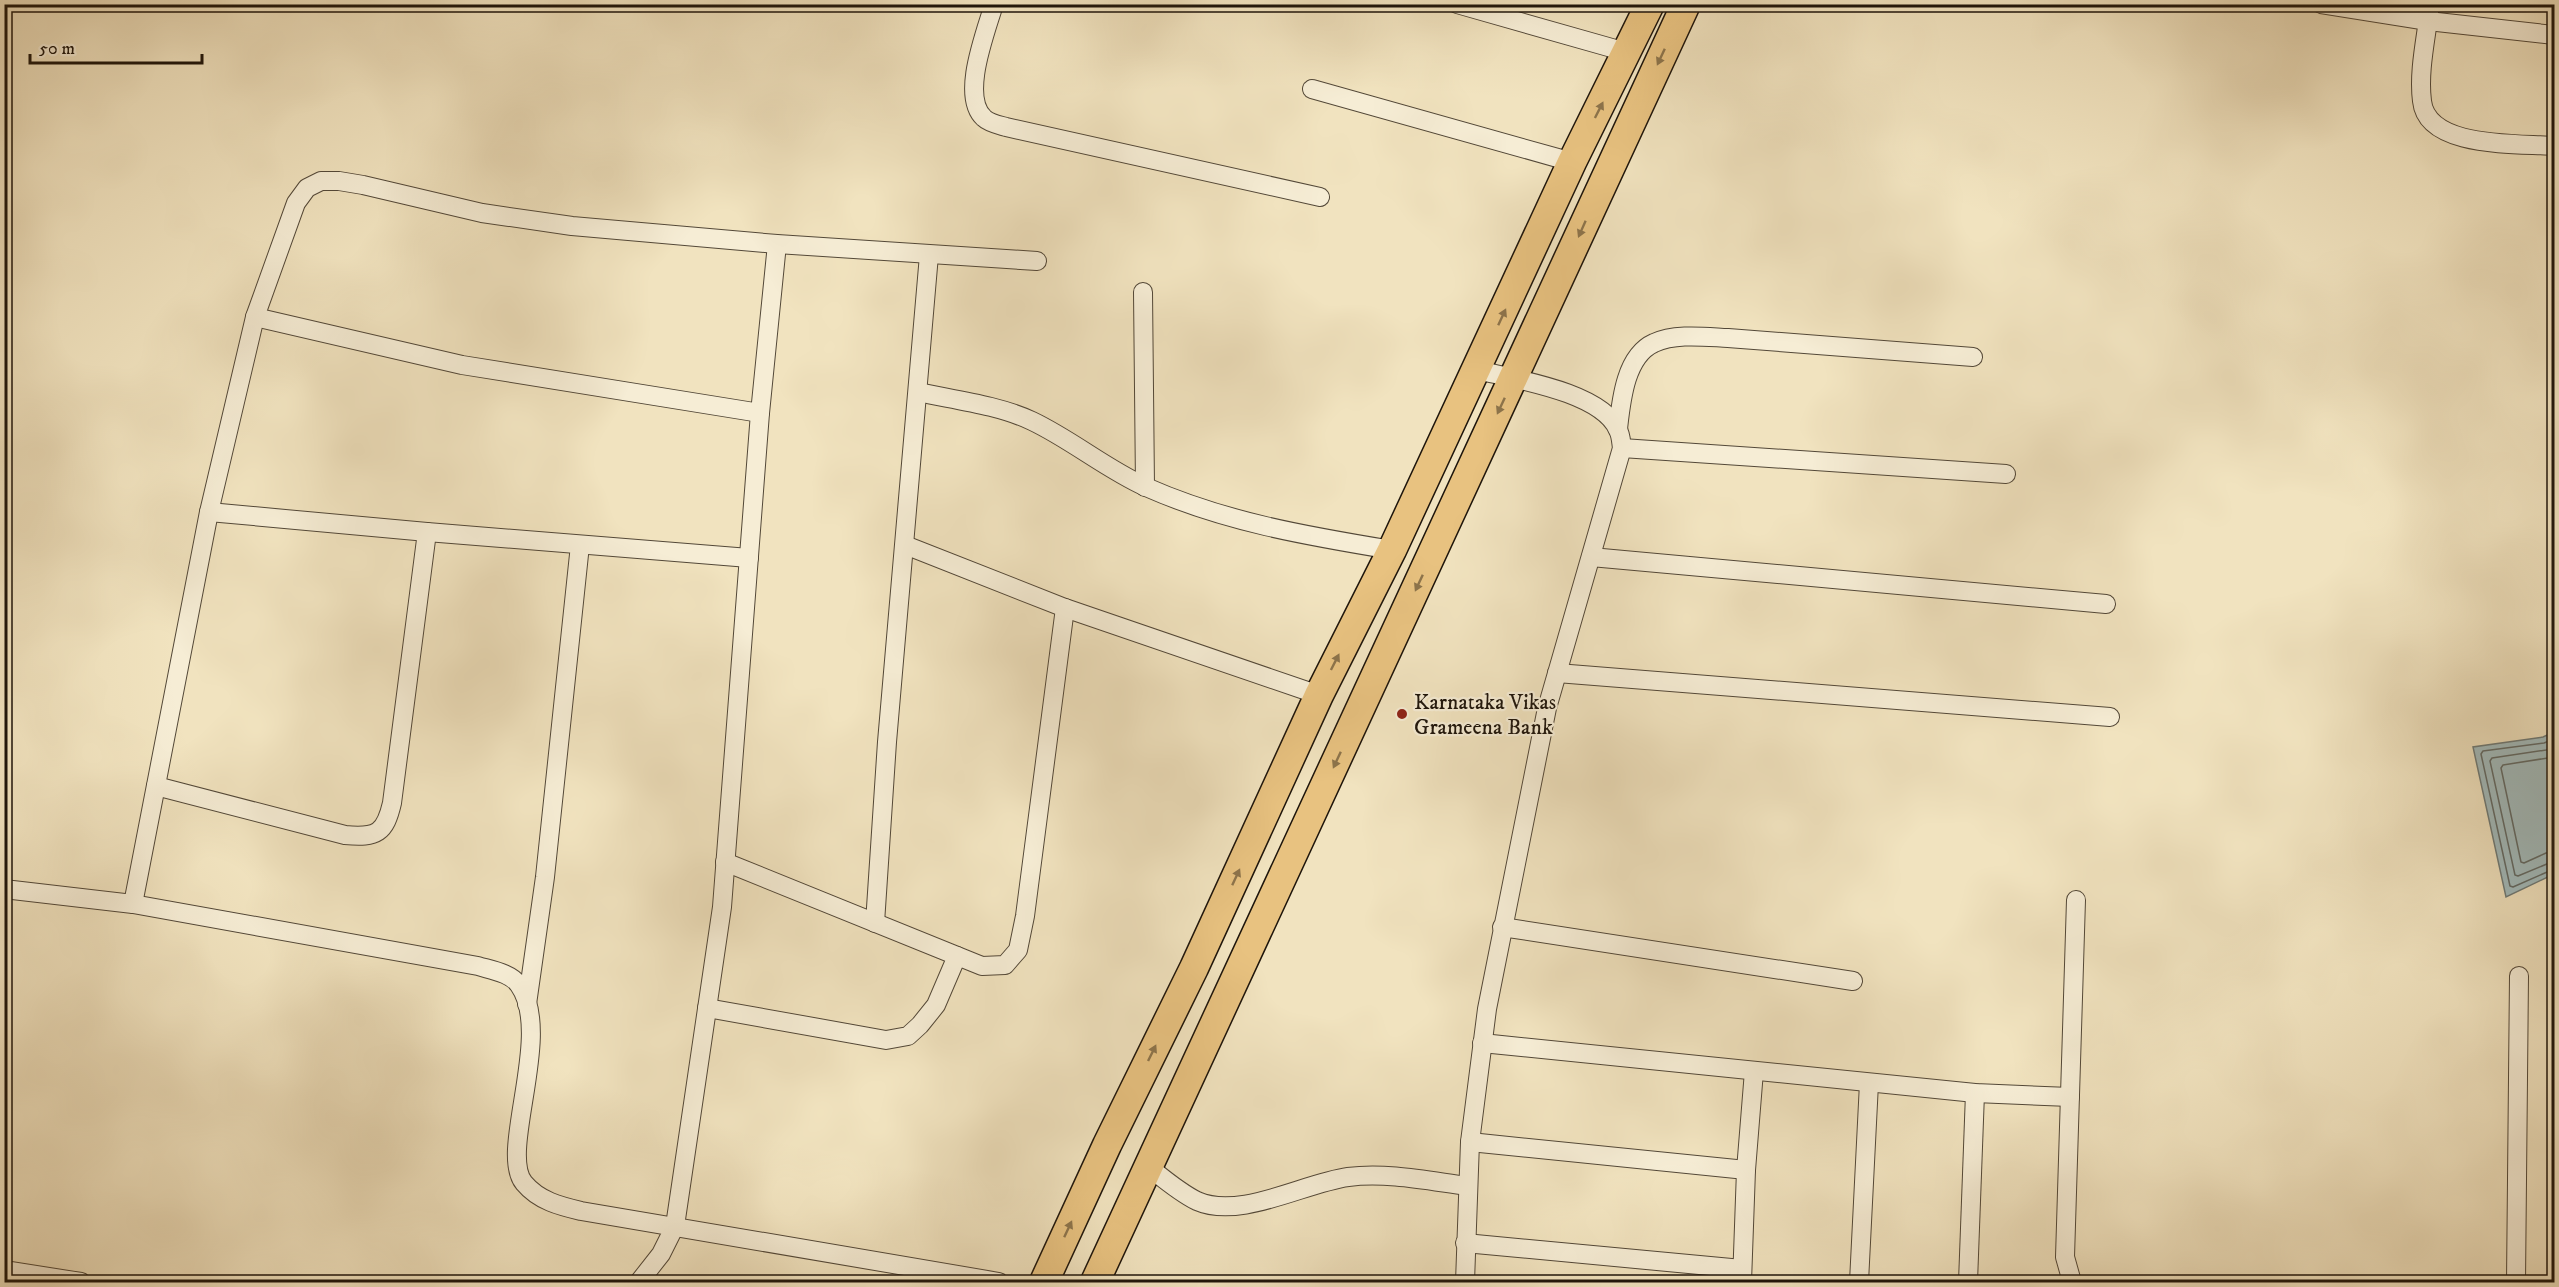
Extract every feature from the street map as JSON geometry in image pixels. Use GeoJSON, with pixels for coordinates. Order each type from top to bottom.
{"type":"FeatureCollection","features":[{"type":"Feature","properties":{"kind":"main road"},"geometry":{"type":"LineString","coordinates":[[1044,1282],[1107,1145],[1194,968],[1319,695],[1392,550],[1572,162],[1650,4]]}},
{"type":"Feature","properties":{"kind":"main road"},"geometry":{"type":"LineString","coordinates":[[1095,1282],[1686,4]]}},
{"type":"Feature","properties":{"kind":"street"},"geometry":{"type":"LineString","coordinates":[[994,4],[975,72],[976,106],[985,119],[1006,127],[1320,197]]}},
{"type":"Feature","properties":{"kind":"street"},"geometry":{"type":"LineString","coordinates":[[1457,4],[1626,52]]}},
{"type":"Feature","properties":{"kind":"street"},"geometry":{"type":"LineString","coordinates":[[2321,4],[2429,13],[2554,35]]}},
{"type":"Feature","properties":{"kind":"street"},"geometry":{"type":"LineString","coordinates":[[2429,13],[2422,78],[2422,101],[2425,116],[2438,129],[2455,137],[2554,146]]}},
{"type":"Feature","properties":{"kind":"street"},"geometry":{"type":"LineString","coordinates":[[1312,89],[1572,162]]}},
{"type":"Feature","properties":{"kind":"street"},"geometry":{"type":"LineString","coordinates":[[133,904],[209,512],[255,318],[296,203],[307,188],[321,181],[363,185],[482,213],[561,224],[777,244],[1037,261]]}},
{"type":"Feature","properties":{"kind":"street"},"geometry":{"type":"LineString","coordinates":[[639,1282],[661,1254],[675,1226],[722,907],[760,413],[777,244]]}},
{"type":"Feature","properties":{"kind":"street"},"geometry":{"type":"LineString","coordinates":[[875,923],[929,255]]}},
{"type":"Feature","properties":{"kind":"street"},"geometry":{"type":"LineString","coordinates":[[1143,292],[1145,487]]}},
{"type":"Feature","properties":{"kind":"street"},"geometry":{"type":"LineString","coordinates":[[255,318],[462,365],[760,413]]}},
{"type":"Feature","properties":{"kind":"street"},"geometry":{"type":"LineString","coordinates":[[1464,1282],[1470,1142],[1482,1043],[1502,927],[1547,708],[1622,448],[1618,429],[1624,382],[1640,355],[1653,343],[1670,339],[1728,338],[1973,357]]}},
{"type":"Feature","properties":{"kind":"street"},"geometry":{"type":"LineString","coordinates":[[1477,370],[1579,396],[1605,412],[1618,429]]}},
{"type":"Feature","properties":{"kind":"street"},"geometry":{"type":"LineString","coordinates":[[918,392],[1004,411],[1032,421],[1145,487],[1207,511],[1268,528],[1392,550]]}},
{"type":"Feature","properties":{"kind":"street"},"geometry":{"type":"LineString","coordinates":[[1622,448],[2006,474]]}},
{"type":"Feature","properties":{"kind":"street"},"geometry":{"type":"LineString","coordinates":[[209,512],[749,558]]}},
{"type":"Feature","properties":{"kind":"street"},"geometry":{"type":"LineString","coordinates":[[156,786],[345,835],[365,837],[380,831],[387,822],[392,803],[427,532]]}},
{"type":"Feature","properties":{"kind":"street"},"geometry":{"type":"LineString","coordinates":[[527,1006],[545,877],[580,545]]}},
{"type":"Feature","properties":{"kind":"street"},"geometry":{"type":"LineString","coordinates":[[904,545],[1065,608],[1319,695]]}},
{"type":"Feature","properties":{"kind":"street"},"geometry":{"type":"LineString","coordinates":[[1591,556],[2106,604]]}},
{"type":"Feature","properties":{"kind":"street"},"geometry":{"type":"LineString","coordinates":[[725,862],[982,966],[1005,964],[1018,950],[1035,847],[1065,608]]}},
{"type":"Feature","properties":{"kind":"street"},"geometry":{"type":"LineString","coordinates":[[1557,673],[2110,717]]}},
{"type":"Feature","properties":{"kind":"street"},"geometry":{"type":"LineString","coordinates":[[4,889],[133,904],[478,966],[505,974],[519,984],[531,1023],[531,1047],[516,1163],[522,1182],[538,1196],[554,1204],[581,1211],[999,1282]]}},
{"type":"Feature","properties":{"kind":"street"},"geometry":{"type":"LineString","coordinates":[[2072,1282],[2065,1257],[2076,900]]}},
{"type":"Feature","properties":{"kind":"street"},"geometry":{"type":"LineString","coordinates":[[1502,927],[1853,981]]}},
{"type":"Feature","properties":{"kind":"street"},"geometry":{"type":"LineString","coordinates":[[707,1008],[886,1040],[908,1036],[936,1005],[957,956]]}},
{"type":"Feature","properties":{"kind":"street"},"geometry":{"type":"LineString","coordinates":[[2516,1282],[2519,976]]}},
{"type":"Feature","properties":{"kind":"street"},"geometry":{"type":"LineString","coordinates":[[1482,1043],[1975,1093],[2070,1097]]}},
{"type":"Feature","properties":{"kind":"street"},"geometry":{"type":"LineString","coordinates":[[1465,1243],[1742,1276],[1746,1170],[1754,1071]]}},
{"type":"Feature","properties":{"kind":"street"},"geometry":{"type":"LineString","coordinates":[[1859,1282],[1869,1083]]}},
{"type":"Feature","properties":{"kind":"street"},"geometry":{"type":"LineString","coordinates":[[1968,1282],[1975,1093]]}},
{"type":"Feature","properties":{"kind":"street"},"geometry":{"type":"LineString","coordinates":[[1470,1142],[1746,1170]]}},
{"type":"Feature","properties":{"kind":"street"},"geometry":{"type":"LineString","coordinates":[[1149,1167],[1176,1188],[1198,1201],[1215,1206],[1237,1206],[1349,1177],[1408,1178],[1467,1186]]}},
{"type":"Feature","properties":{"kind":"street"},"geometry":{"type":"LineString","coordinates":[[4,1270],[81,1282]]}},
{"type":"Feature","properties":{"kind":"water"},"geometry":{"type":"Polygon","coordinates":[[[2554,732],[2554,874],[2506,897],[2473,747],[2543,737],[2554,732]]]}},
{"type":"Feature","properties":{"kind":"place","name":"Karnataka Vikas Grameena Bank"},"geometry":{"type":"Point","coordinates":[1402,714]}}]}
